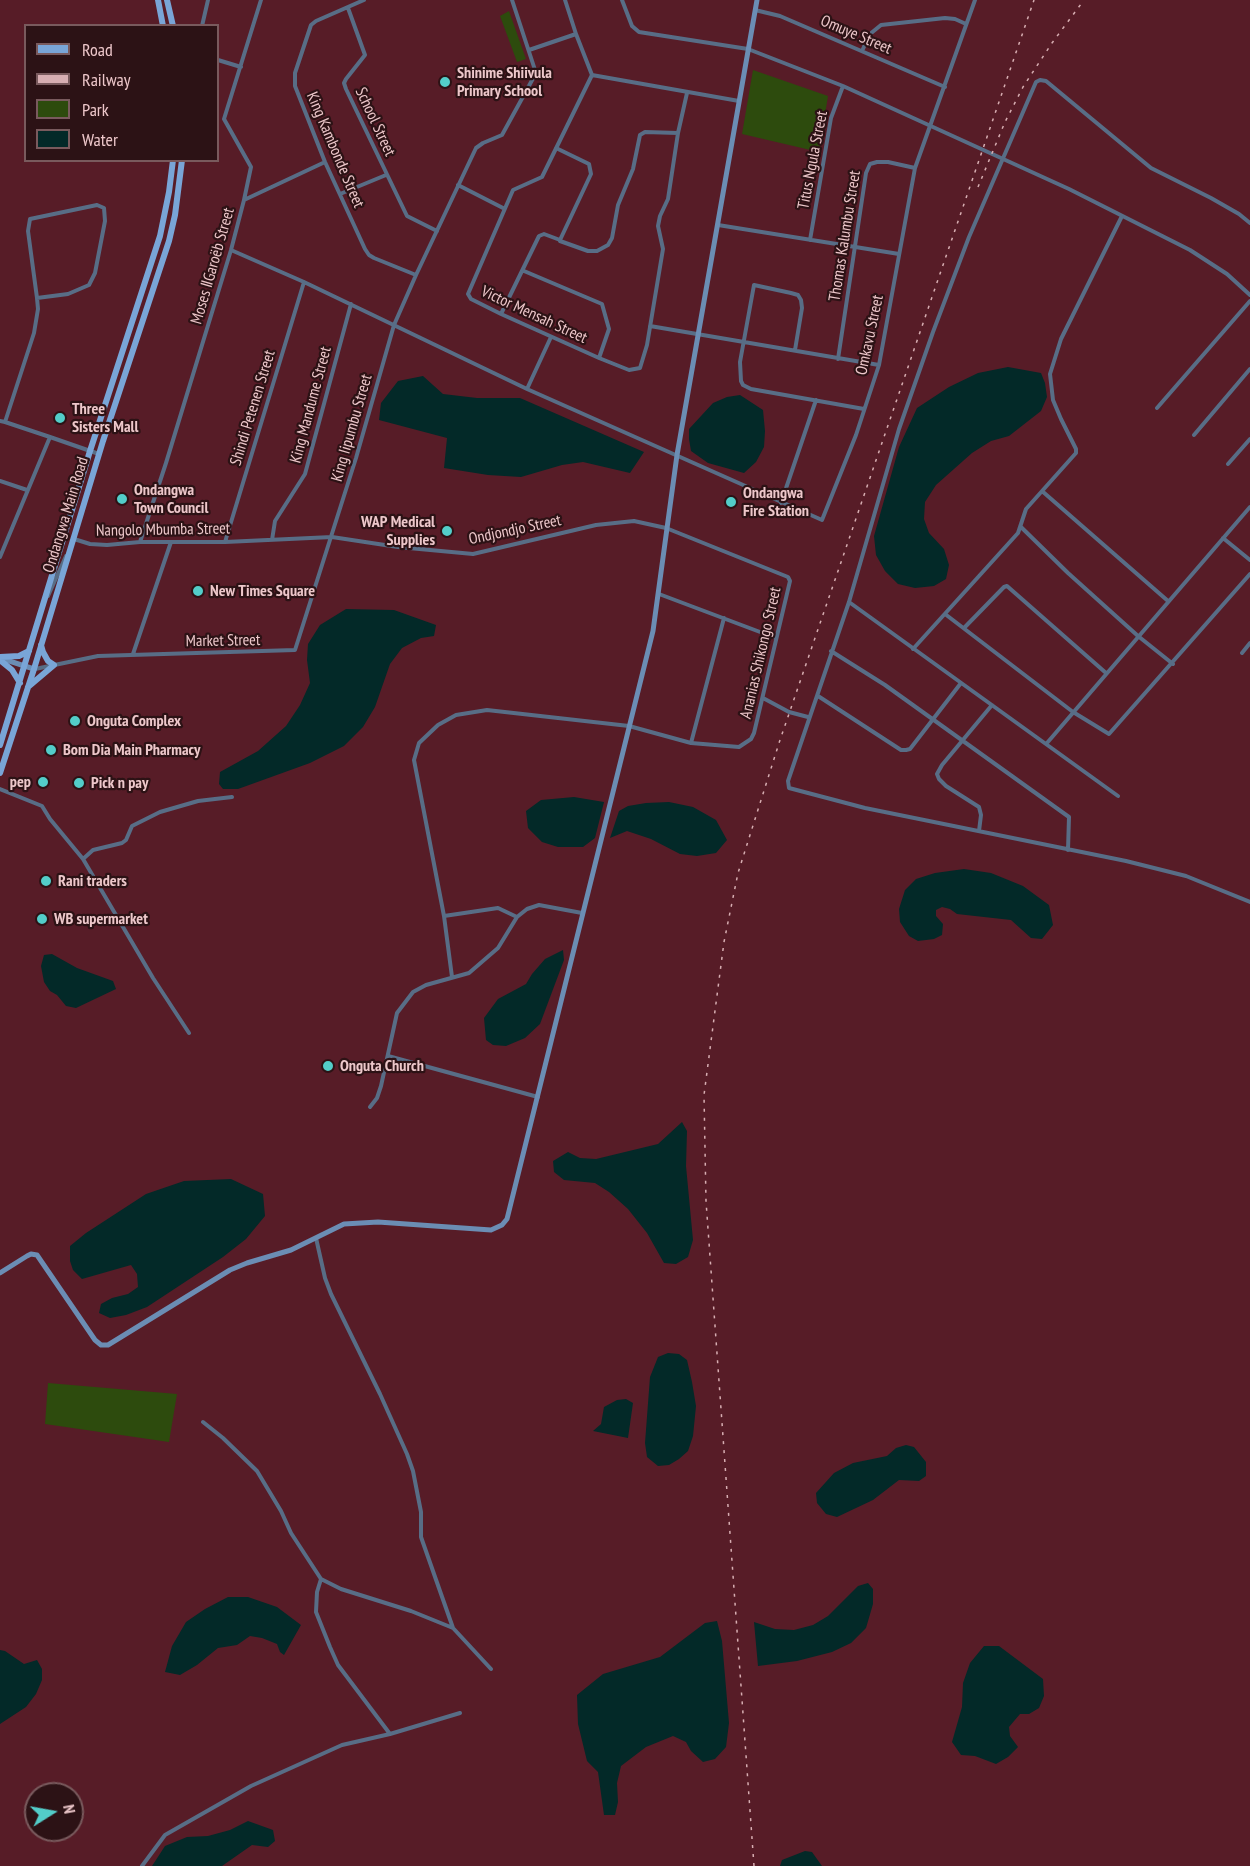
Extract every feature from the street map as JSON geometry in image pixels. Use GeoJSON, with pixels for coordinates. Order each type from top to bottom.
{"type":"FeatureCollection","features":[{"type":"Feature","properties":{"kind":"main road"},"geometry":{"type":"LineString","coordinates":[[158,0],[163,24]]}},
{"type":"Feature","properties":{"kind":"main road"},"geometry":{"type":"LineString","coordinates":[[167,0],[173,24]]}},
{"type":"Feature","properties":{"kind":"main road","name":"Ondangwa Main Road"},"geometry":{"type":"LineString","coordinates":[[0,745],[90,451],[160,236],[173,162]]}},
{"type":"Feature","properties":{"kind":"main road","name":"Ondangwa Main Road"},"geometry":{"type":"LineString","coordinates":[[0,773],[99,454],[169,241],[182,162]]}},
{"type":"Feature","properties":{"kind":"main road"},"geometry":{"type":"LineString","coordinates":[[169,192],[178,194]]}},
{"type":"Feature","properties":{"kind":"main road"},"geometry":{"type":"LineString","coordinates":[[28,687],[54,665],[42,652],[41,645]]}},
{"type":"Feature","properties":{"kind":"main road"},"geometry":{"type":"LineString","coordinates":[[0,658],[19,656],[30,651]]}},
{"type":"Feature","properties":{"kind":"main road"},"geometry":{"type":"LineString","coordinates":[[0,658],[12,670],[20,684]]}},
{"type":"Feature","properties":{"kind":"street"},"geometry":{"type":"LineString","coordinates":[[202,24],[208,0]]}},
{"type":"Feature","properties":{"kind":"street","name":"Moses ǁGaroëb Street"},"geometry":{"type":"LineString","coordinates":[[140,542],[166,464],[244,200],[251,167],[224,119],[261,0]]}},
{"type":"Feature","properties":{"kind":"street","name":"King Kambonde Street"},"geometry":{"type":"LineString","coordinates":[[364,0],[313,23],[295,73],[295,86],[339,194],[357,235],[369,255],[416,275]]}},
{"type":"Feature","properties":{"kind":"street","name":"King Iipumbu Street"},"geometry":{"type":"LineString","coordinates":[[332,537],[394,326],[416,275],[476,148],[502,135],[536,73],[512,0]]}},
{"type":"Feature","properties":{"kind":"street"},"geometry":{"type":"LineString","coordinates":[[566,0],[592,75],[739,101]]}},
{"type":"Feature","properties":{"kind":"street"},"geometry":{"type":"LineString","coordinates":[[622,0],[632,27],[639,32],[748,50],[843,86],[1070,189],[1190,250],[1227,274],[1250,295]]}},
{"type":"Feature","properties":{"kind":"street"},"geometry":{"type":"LineString","coordinates":[[0,1273],[31,1254],[37,1255],[95,1340],[102,1345],[108,1345],[230,1270],[291,1250],[344,1224],[378,1222],[491,1230],[498,1228],[507,1219],[653,631],[677,454],[757,0]]}},
{"type":"Feature","properties":{"kind":"street","name":"Omkavu Street"},"geometry":{"type":"LineString","coordinates":[[231,250],[351,304],[527,389],[822,520],[856,435],[879,365],[915,168],[975,0]]}},
{"type":"Feature","properties":{"kind":"street","name":"School Street"},"geometry":{"type":"LineString","coordinates":[[348,8],[365,55],[344,83],[407,216],[437,231]]}},
{"type":"Feature","properties":{"kind":"street","name":"Omuye Street"},"geometry":{"type":"LineString","coordinates":[[756,10],[780,16],[945,87]]}},
{"type":"Feature","properties":{"kind":"street"},"geometry":{"type":"LineString","coordinates":[[862,51],[870,34],[881,25],[945,18],[966,24]]}},
{"type":"Feature","properties":{"kind":"street"},"geometry":{"type":"LineString","coordinates":[[529,50],[576,34]]}},
{"type":"Feature","properties":{"kind":"street"},"geometry":{"type":"LineString","coordinates":[[219,60],[241,67]]}},
{"type":"Feature","properties":{"kind":"street","name":"Victor Mensah Street"},"geometry":{"type":"LineString","coordinates":[[592,75],[542,177],[513,190],[503,208],[468,294],[471,299],[501,314],[629,370],[640,368],[650,326]]}},
{"type":"Feature","properties":{"kind":"street"},"geometry":{"type":"LineString","coordinates":[[1250,223],[1221,203],[1151,168],[1046,81],[1040,80],[1032,86],[969,237],[933,332],[899,429],[849,602],[788,781],[789,788],[865,808],[1126,861],[1186,876],[1250,902]]}},
{"type":"Feature","properties":{"kind":"street","name":"Titus Ngula Street"},"geometry":{"type":"LineString","coordinates":[[810,240],[831,118],[843,86]]}},
{"type":"Feature","properties":{"kind":"street"},"geometry":{"type":"LineString","coordinates":[[687,93],[678,133],[668,199],[658,226],[663,249],[650,326],[879,365]]}},
{"type":"Feature","properties":{"kind":"street"},"geometry":{"type":"LineString","coordinates":[[501,314],[524,271],[539,236],[544,234],[588,250],[597,251],[608,245],[612,238],[618,205],[633,169],[640,135],[645,132],[678,133]]}},
{"type":"Feature","properties":{"kind":"street"},"geometry":{"type":"LineString","coordinates":[[556,148],[589,164],[591,169],[591,174],[560,240]]}},
{"type":"Feature","properties":{"kind":"street"},"geometry":{"type":"LineString","coordinates":[[244,200],[325,162]]}},
{"type":"Feature","properties":{"kind":"street","name":"Thomas Kalumbu Street"},"geometry":{"type":"LineString","coordinates":[[837,359],[866,173],[870,164],[888,162],[915,168]]}},
{"type":"Feature","properties":{"kind":"street"},"geometry":{"type":"LineString","coordinates":[[339,194],[386,175]]}},
{"type":"Feature","properties":{"kind":"street"},"geometry":{"type":"LineString","coordinates":[[458,185],[503,208]]}},
{"type":"Feature","properties":{"kind":"street"},"geometry":{"type":"LineString","coordinates":[[6,422],[34,333],[38,309],[28,231],[30,219],[97,205],[104,208],[105,221],[97,263],[89,285],[68,294],[37,298]]}},
{"type":"Feature","properties":{"kind":"street"},"geometry":{"type":"LineString","coordinates":[[913,649],[1021,527],[1026,509],[1076,453],[1053,400],[1050,374],[1061,339],[1122,216]]}},
{"type":"Feature","properties":{"kind":"street"},"geometry":{"type":"LineString","coordinates":[[718,225],[899,254]]}},
{"type":"Feature","properties":{"kind":"street"},"geometry":{"type":"LineString","coordinates":[[524,271],[602,304],[609,329],[599,358]]}},
{"type":"Feature","properties":{"kind":"street","name":"Shindi Petenen Street"},"geometry":{"type":"LineString","coordinates":[[225,542],[304,282]]}},
{"type":"Feature","properties":{"kind":"street"},"geometry":{"type":"LineString","coordinates":[[795,350],[802,308],[798,295],[754,285],[740,362],[743,385],[751,389],[864,409]]}},
{"type":"Feature","properties":{"kind":"street"},"geometry":{"type":"LineString","coordinates":[[1157,408],[1250,302]]}},
{"type":"Feature","properties":{"kind":"street","name":"King Mandume Street"},"geometry":{"type":"LineString","coordinates":[[272,540],[275,520],[305,474],[351,304]]}},
{"type":"Feature","properties":{"kind":"street"},"geometry":{"type":"LineString","coordinates":[[527,389],[551,337]]}},
{"type":"Feature","properties":{"kind":"street"},"geometry":{"type":"LineString","coordinates":[[1194,435],[1250,369]]}},
{"type":"Feature","properties":{"kind":"street"},"geometry":{"type":"LineString","coordinates":[[781,503],[816,400]]}},
{"type":"Feature","properties":{"kind":"street"},"geometry":{"type":"LineString","coordinates":[[0,421],[99,454]]}},
{"type":"Feature","properties":{"kind":"street"},"geometry":{"type":"LineString","coordinates":[[0,558],[50,437]]}},
{"type":"Feature","properties":{"kind":"street"},"geometry":{"type":"LineString","coordinates":[[1228,464],[1250,439]]}},
{"type":"Feature","properties":{"kind":"street"},"geometry":{"type":"LineString","coordinates":[[0,482],[27,490]]}},
{"type":"Feature","properties":{"kind":"street"},"geometry":{"type":"LineString","coordinates":[[1042,491],[1168,602]]}},
{"type":"Feature","properties":{"kind":"street"},"geometry":{"type":"LineString","coordinates":[[1047,743],[1250,507]]}},
{"type":"Feature","properties":{"kind":"street","name":"Ondjondjo Street"},"geometry":{"type":"LineString","coordinates":[[332,537],[398,548],[473,554],[616,521],[634,521],[666,528]]}},
{"type":"Feature","properties":{"kind":"street"},"geometry":{"type":"LineString","coordinates":[[1021,527],[1068,573],[1173,664]]}},
{"type":"Feature","properties":{"kind":"street","name":"Ananias Shikongo Street"},"geometry":{"type":"LineString","coordinates":[[452,977],[444,916],[414,760],[419,743],[438,725],[456,715],[487,710],[629,726],[691,743],[739,747],[746,743],[754,733],[790,581],[788,577],[666,528]]}},
{"type":"Feature","properties":{"kind":"street","name":"Nangolo Mbumba Street"},"geometry":{"type":"LineString","coordinates":[[42,611],[73,539],[90,544],[107,545],[140,542],[225,542],[332,537]]}},
{"type":"Feature","properties":{"kind":"street","name":"Market Street"},"geometry":{"type":"LineString","coordinates":[[34,669],[98,656],[295,650],[332,537]]}},
{"type":"Feature","properties":{"kind":"street"},"geometry":{"type":"LineString","coordinates":[[1223,538],[1250,560]]}},
{"type":"Feature","properties":{"kind":"street"},"geometry":{"type":"LineString","coordinates":[[133,654],[171,542]]}},
{"type":"Feature","properties":{"kind":"street"},"geometry":{"type":"LineString","coordinates":[[945,614],[1073,711],[1107,734],[1112,734],[1250,574]]}},
{"type":"Feature","properties":{"kind":"street"},"geometry":{"type":"LineString","coordinates":[[964,628],[1007,586],[1106,673]]}},
{"type":"Feature","properties":{"kind":"street"},"geometry":{"type":"LineString","coordinates":[[658,594],[776,638]]}},
{"type":"Feature","properties":{"kind":"street"},"geometry":{"type":"LineString","coordinates":[[849,602],[1118,796]]}},
{"type":"Feature","properties":{"kind":"street"},"geometry":{"type":"LineString","coordinates":[[691,743],[724,618]]}},
{"type":"Feature","properties":{"kind":"street"},"geometry":{"type":"LineString","coordinates":[[1242,653],[1250,643]]}},
{"type":"Feature","properties":{"kind":"street"},"geometry":{"type":"LineString","coordinates":[[831,651],[885,685],[1069,817],[1068,850]]}},
{"type":"Feature","properties":{"kind":"street"},"geometry":{"type":"LineString","coordinates":[[0,658],[34,669]]}},
{"type":"Feature","properties":{"kind":"street"},"geometry":{"type":"LineString","coordinates":[[818,696],[901,750],[910,749],[961,682]]}},
{"type":"Feature","properties":{"kind":"street"},"geometry":{"type":"LineString","coordinates":[[763,698],[789,712],[808,717]]}},
{"type":"Feature","properties":{"kind":"street"},"geometry":{"type":"LineString","coordinates":[[979,831],[981,815],[979,807],[946,786],[937,774],[992,705]]}},
{"type":"Feature","properties":{"kind":"street"},"geometry":{"type":"LineString","coordinates":[[0,789],[42,806],[83,859],[153,978],[189,1033]]}},
{"type":"Feature","properties":{"kind":"street"},"geometry":{"type":"LineString","coordinates":[[83,859],[93,850],[122,843],[126,840],[132,826],[160,812],[198,801],[232,797]]}},
{"type":"Feature","properties":{"kind":"street"},"geometry":{"type":"LineString","coordinates":[[370,1107],[377,1098],[381,1086],[397,1013],[413,992],[426,985],[469,973],[498,948],[518,917],[527,909],[539,905],[582,913]]}},
{"type":"Feature","properties":{"kind":"street"},"geometry":{"type":"LineString","coordinates":[[444,916],[498,908],[518,917]]}},
{"type":"Feature","properties":{"kind":"street"},"geometry":{"type":"LineString","coordinates":[[388,1056],[538,1097]]}},
{"type":"Feature","properties":{"kind":"street"},"geometry":{"type":"LineString","coordinates":[[316,1238],[331,1294],[380,1394],[413,1471],[421,1512],[421,1537],[453,1628],[491,1669]]}},
{"type":"Feature","properties":{"kind":"street"},"geometry":{"type":"LineString","coordinates":[[203,1422],[257,1471],[281,1511],[291,1533],[321,1579],[341,1589],[411,1611],[453,1628]]}},
{"type":"Feature","properties":{"kind":"street"},"geometry":{"type":"LineString","coordinates":[[321,1579],[316,1612],[338,1665],[390,1734]]}},
{"type":"Feature","properties":{"kind":"street"},"geometry":{"type":"LineString","coordinates":[[142,1866],[165,1835],[251,1786],[342,1745],[390,1734],[460,1713]]}},
{"type":"Feature","properties":{"kind":"green space"},"geometry":{"type":"Polygon","coordinates":[[[509,11],[526,59],[517,62],[500,16],[509,11]]]}},
{"type":"Feature","properties":{"kind":"green space"},"geometry":{"type":"Polygon","coordinates":[[[753,70],[828,96],[819,152],[742,134],[753,70]]]}},
{"type":"Feature","properties":{"kind":"green space"},"geometry":{"type":"Polygon","coordinates":[[[48,1383],[177,1394],[169,1442],[45,1424],[48,1383]]]}},
{"type":"Feature","properties":{"kind":"water"},"geometry":{"type":"Polygon","coordinates":[[[1008,367],[1041,373],[1047,397],[1041,411],[1009,436],[991,441],[972,453],[936,485],[925,502],[924,519],[929,533],[944,549],[949,565],[946,579],[934,586],[915,588],[898,584],[885,571],[876,555],[874,536],[899,447],[917,408],[949,387],[978,373],[1008,367]]]}},
{"type":"Feature","properties":{"kind":"water"},"geometry":{"type":"Polygon","coordinates":[[[423,376],[443,394],[477,398],[520,398],[644,452],[630,473],[583,462],[562,465],[521,477],[488,475],[444,468],[447,438],[379,420],[381,403],[398,381],[423,376]]]}},
{"type":"Feature","properties":{"kind":"water"},"geometry":{"type":"Polygon","coordinates":[[[740,395],[763,410],[765,431],[764,447],[756,462],[744,473],[708,463],[691,451],[689,439],[689,429],[713,403],[740,395]]]}},
{"type":"Feature","properties":{"kind":"water"},"geometry":{"type":"Polygon","coordinates":[[[346,609],[394,610],[436,625],[434,636],[421,638],[402,648],[390,664],[375,707],[363,727],[344,746],[310,763],[238,789],[223,789],[219,784],[220,772],[258,751],[286,726],[300,705],[310,683],[307,660],[308,644],[320,625],[346,609]]]}},
{"type":"Feature","properties":{"kind":"water"},"geometry":{"type":"Polygon","coordinates":[[[574,797],[604,802],[595,838],[583,847],[558,847],[542,842],[528,828],[526,811],[541,800],[574,797]]]}},
{"type":"Feature","properties":{"kind":"water"},"geometry":{"type":"Polygon","coordinates":[[[669,802],[693,807],[716,820],[727,840],[716,853],[697,856],[680,854],[651,839],[627,831],[610,838],[619,811],[628,806],[669,802]]]}},
{"type":"Feature","properties":{"kind":"water"},"geometry":{"type":"Polygon","coordinates":[[[964,869],[991,873],[1023,886],[1049,905],[1053,925],[1042,939],[1031,938],[1011,920],[957,914],[942,907],[936,910],[936,916],[943,924],[942,935],[934,939],[918,941],[909,936],[900,922],[899,909],[905,890],[916,879],[935,873],[964,869]]]}},
{"type":"Feature","properties":{"kind":"water"},"geometry":{"type":"Polygon","coordinates":[[[563,950],[564,960],[540,1024],[525,1038],[506,1046],[493,1045],[486,1040],[484,1018],[498,999],[526,984],[545,959],[563,950]]]}},
{"type":"Feature","properties":{"kind":"water"},"geometry":{"type":"Polygon","coordinates":[[[52,954],[77,968],[113,981],[116,989],[76,1008],[66,1006],[44,982],[41,966],[44,955],[52,954]]]}},
{"type":"Feature","properties":{"kind":"water"},"geometry":{"type":"Polygon","coordinates":[[[682,1122],[687,1131],[686,1166],[693,1240],[688,1257],[676,1264],[664,1263],[647,1233],[628,1209],[595,1183],[564,1180],[554,1172],[553,1161],[568,1152],[580,1158],[596,1159],[658,1144],[682,1122]]]}},
{"type":"Feature","properties":{"kind":"water"},"geometry":{"type":"Polygon","coordinates":[[[231,1179],[263,1194],[265,1216],[246,1239],[223,1257],[147,1307],[110,1318],[99,1313],[101,1304],[112,1298],[128,1294],[138,1287],[137,1274],[131,1265],[82,1279],[73,1270],[70,1261],[70,1246],[146,1194],[184,1181],[231,1179]]]}},
{"type":"Feature","properties":{"kind":"water"},"geometry":{"type":"Polygon","coordinates":[[[668,1353],[679,1354],[687,1360],[696,1406],[693,1436],[688,1451],[669,1465],[658,1466],[647,1457],[645,1443],[650,1377],[658,1357],[668,1353]]]}},
{"type":"Feature","properties":{"kind":"water"},"geometry":{"type":"Polygon","coordinates":[[[626,1399],[633,1403],[628,1438],[593,1431],[601,1424],[604,1407],[617,1400],[626,1399]]]}},
{"type":"Feature","properties":{"kind":"water"},"geometry":{"type":"Polygon","coordinates":[[[906,1445],[914,1447],[926,1462],[926,1476],[919,1481],[899,1480],[873,1500],[837,1517],[826,1514],[817,1503],[816,1493],[834,1473],[853,1463],[887,1456],[896,1448],[906,1445]]]}},
{"type":"Feature","properties":{"kind":"water"},"geometry":{"type":"Polygon","coordinates":[[[868,1583],[873,1589],[873,1604],[866,1628],[851,1643],[832,1652],[797,1661],[758,1666],[754,1622],[775,1629],[794,1630],[813,1625],[828,1616],[858,1586],[868,1583]]]}},
{"type":"Feature","properties":{"kind":"water"},"geometry":{"type":"Polygon","coordinates":[[[228,1597],[248,1597],[277,1607],[301,1625],[284,1655],[277,1644],[250,1636],[237,1645],[218,1648],[180,1675],[165,1672],[172,1646],[186,1622],[228,1597]]]}},
{"type":"Feature","properties":{"kind":"water"},"geometry":{"type":"Polygon","coordinates":[[[717,1621],[722,1641],[729,1723],[726,1747],[715,1759],[703,1762],[691,1751],[686,1742],[673,1736],[646,1747],[621,1766],[617,1783],[618,1802],[615,1815],[604,1815],[598,1772],[587,1761],[578,1724],[577,1695],[603,1674],[660,1657],[705,1623],[717,1621]]]}},
{"type":"Feature","properties":{"kind":"water"},"geometry":{"type":"Polygon","coordinates":[[[984,1646],[999,1646],[1043,1679],[1044,1696],[1039,1708],[1029,1714],[1020,1714],[1009,1727],[1010,1736],[1018,1747],[996,1764],[975,1756],[961,1755],[952,1742],[962,1707],[963,1683],[970,1663],[984,1646]]]}},
{"type":"Feature","properties":{"kind":"water"},"geometry":{"type":"Polygon","coordinates":[[[0,1650],[24,1664],[37,1660],[42,1669],[42,1680],[36,1694],[26,1707],[0,1724],[0,1650]]]}},
{"type":"Feature","properties":{"kind":"water"},"geometry":{"type":"Polygon","coordinates":[[[248,1821],[273,1830],[275,1841],[268,1847],[252,1845],[222,1866],[152,1866],[165,1846],[187,1837],[208,1836],[230,1830],[248,1821]]]}},
{"type":"Feature","properties":{"kind":"water"},"geometry":{"type":"Polygon","coordinates":[[[805,1851],[812,1852],[822,1866],[780,1866],[782,1860],[805,1851]]]}},
{"type":"Feature","properties":{"kind":"railway"},"geometry":{"type":"LineString","coordinates":[[754,1866],[706,1201],[704,1095],[724,942],[738,873],[780,740],[1034,0]]}},
{"type":"Feature","properties":{"kind":"railway"},"geometry":{"type":"LineString","coordinates":[[978,187],[1005,122],[1023,87],[1084,0]]}},
{"type":"Feature","properties":{"kind":"place","name":"Shinime Shiivula Primary School"},"geometry":{"type":"Point","coordinates":[445,82]}},
{"type":"Feature","properties":{"kind":"place","name":"Three Sisters Mall"},"geometry":{"type":"Point","coordinates":[60,418]}},
{"type":"Feature","properties":{"kind":"place","name":"Ondangwa Town Council"},"geometry":{"type":"Point","coordinates":[122,499]}},
{"type":"Feature","properties":{"kind":"place","name":"Ondangwa Fire Station"},"geometry":{"type":"Point","coordinates":[731,502]}},
{"type":"Feature","properties":{"kind":"place","name":"WAP Medical Supplies"},"geometry":{"type":"Point","coordinates":[447,531]}},
{"type":"Feature","properties":{"kind":"place","name":"New Times Square"},"geometry":{"type":"Point","coordinates":[198,591]}},
{"type":"Feature","properties":{"kind":"place","name":"Onguta Complex"},"geometry":{"type":"Point","coordinates":[75,721]}},
{"type":"Feature","properties":{"kind":"place","name":"Bom Dia Main Pharmacy"},"geometry":{"type":"Point","coordinates":[51,750]}},
{"type":"Feature","properties":{"kind":"place","name":"pep"},"geometry":{"type":"Point","coordinates":[43,782]}},
{"type":"Feature","properties":{"kind":"place","name":"Pick n pay"},"geometry":{"type":"Point","coordinates":[79,783]}},
{"type":"Feature","properties":{"kind":"place","name":"Rani traders"},"geometry":{"type":"Point","coordinates":[46,881]}},
{"type":"Feature","properties":{"kind":"place","name":"WB supermarket"},"geometry":{"type":"Point","coordinates":[42,919]}},
{"type":"Feature","properties":{"kind":"place","name":"Onguta Church"},"geometry":{"type":"Point","coordinates":[328,1066]}}]}
